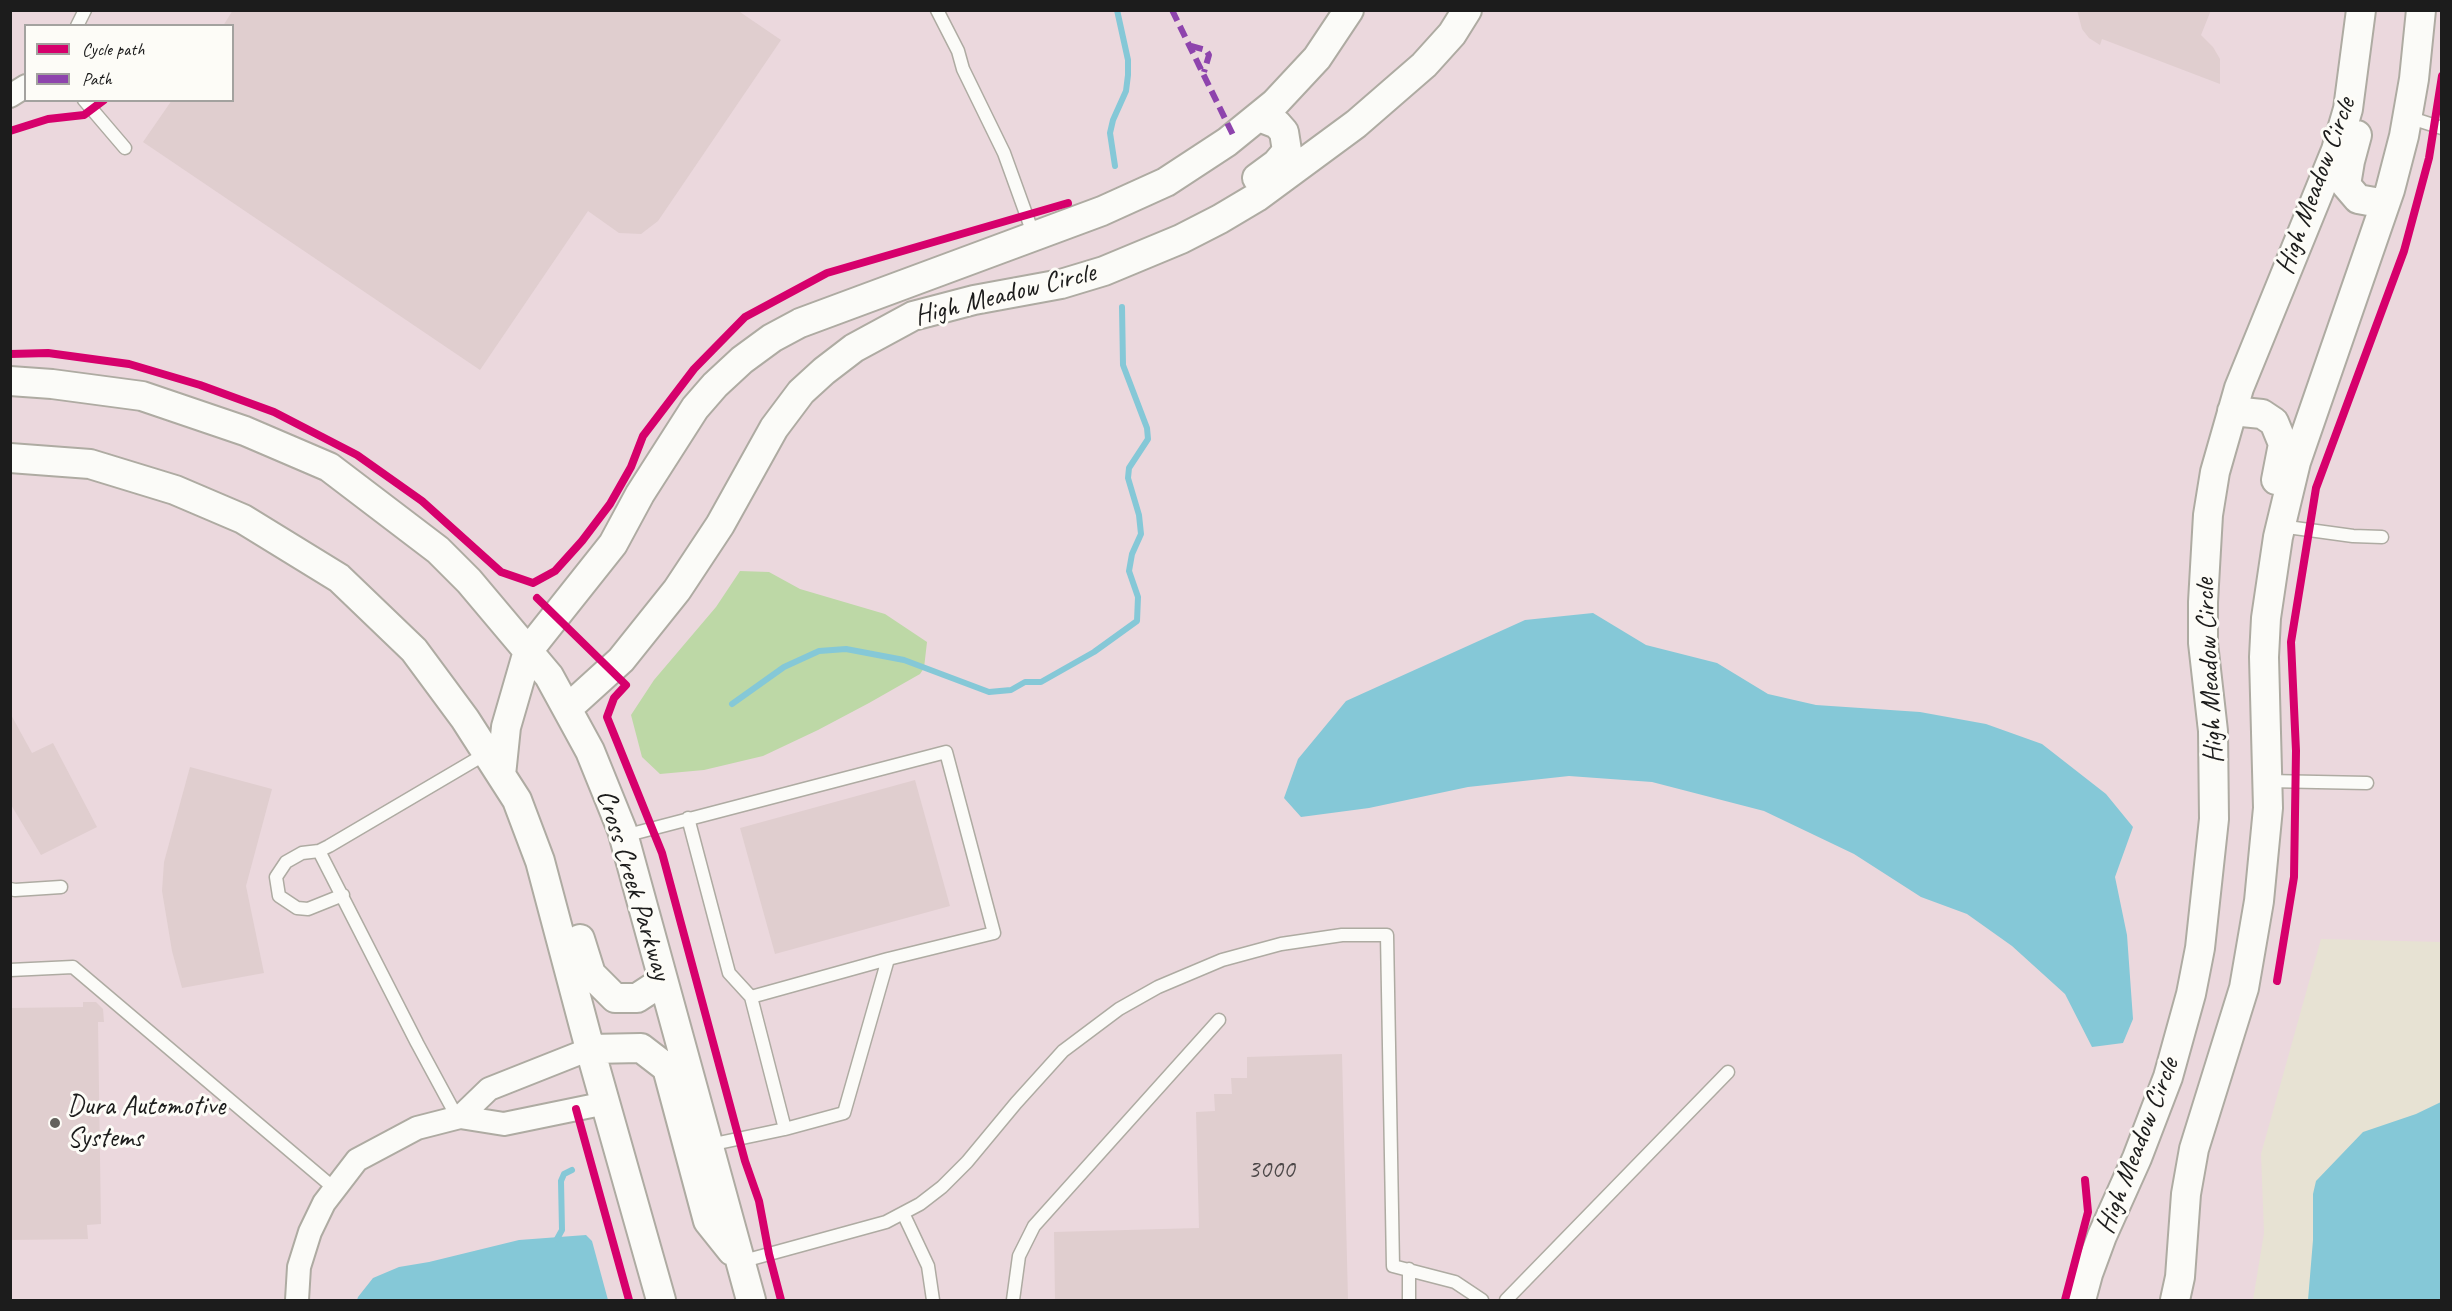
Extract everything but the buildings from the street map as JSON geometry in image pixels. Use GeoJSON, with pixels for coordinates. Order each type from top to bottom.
{"type":"FeatureCollection","features":[{"type":"Feature","properties":{"kind":"street","name":"High Meadow Circle"},"geometry":{"type":"LineString","coordinates":[[528,651],[613,544],[640,494],[680,429],[715,385],[742,360],[772,338],[800,323],[1102,211],[1166,182],[1227,142],[1259,117],[1317,58],[1349,10]]}},
{"type":"Feature","properties":{"kind":"street","name":"High Meadow Circle"},"geometry":{"type":"LineString","coordinates":[[567,709],[621,660],[677,590],[720,525],[774,428],[801,392],[824,371],[854,348],[913,316],[974,300],[1061,284],[1104,271],[1182,239],[1257,197],[1356,124],[1424,65],[1452,34],[1467,10]]}},
{"type":"Feature","properties":{"kind":"street","name":"High Meadow Circle"},"geometry":{"type":"LineString","coordinates":[[2081,1300],[2099,1245],[2137,1158],[2168,1077],[2188,1005],[2200,948],[2214,819],[2213,730],[2203,643],[2208,515],[2215,472],[2239,388],[2336,150],[2348,109],[2361,10]]}},
{"type":"Feature","properties":{"kind":"street"},"geometry":{"type":"LineString","coordinates":[[2372,10],[2378,27],[2371,84],[2350,161],[2346,185],[2358,199],[2385,204]]}},
{"type":"Feature","properties":{"kind":"street","name":"High Meadow Circle"},"geometry":{"type":"LineString","coordinates":[[2175,1300],[2186,1194],[2194,1149],[2235,1023],[2253,947],[2265,841],[2268,781],[2264,657],[2266,618],[2280,526],[2296,462],[2385,204],[2408,117],[2421,10]]}},
{"type":"Feature","properties":{"kind":"street"},"geometry":{"type":"LineString","coordinates":[[1104,271],[1163,231],[1238,191],[1276,164],[1287,151],[1284,132],[1277,124],[1259,117]]}},
{"type":"Feature","properties":{"kind":"street","name":"Cross Creek Parkway"},"geometry":{"type":"LineString","coordinates":[[10,381],[142,396],[245,431],[329,467],[438,550],[469,581],[549,676],[590,751],[624,836],[751,1300]]}},
{"type":"Feature","properties":{"kind":"street"},"geometry":{"type":"LineString","coordinates":[[2232,411],[2262,414],[2274,422],[2283,444],[2253,593],[2266,618]]}},
{"type":"Feature","properties":{"kind":"street"},"geometry":{"type":"LineString","coordinates":[[10,458],[90,464],[176,490],[243,519],[339,578],[414,650],[465,719],[494,764],[517,800],[528,828],[540,861],[590,1050],[661,1300]]}},
{"type":"Feature","properties":{"kind":"street"},"geometry":{"type":"LineString","coordinates":[[494,764],[528,651]]}},
{"type":"Feature","properties":{"kind":"street"},"geometry":{"type":"LineString","coordinates":[[528,828],[552,843],[591,974],[615,998],[637,998],[663,981]]}},
{"type":"Feature","properties":{"kind":"street"},"geometry":{"type":"LineString","coordinates":[[459,1117],[489,1089],[590,1050],[641,1048],[667,1068],[708,1221],[740,1262]]}},
{"type":"Feature","properties":{"kind":"street"},"geometry":{"type":"LineString","coordinates":[[297,1300],[299,1267],[310,1232],[324,1203],[357,1160],[417,1128],[459,1117],[504,1124],[606,1103]]}},
{"type":"Feature","properties":{"kind":"street"},"geometry":{"type":"LineString","coordinates":[[650,1265],[678,1300]]}},
{"type":"Feature","properties":{"kind":"lane"},"geometry":{"type":"LineString","coordinates":[[78,24],[85,10]]}},
{"type":"Feature","properties":{"kind":"lane"},"geometry":{"type":"LineString","coordinates":[[937,10],[1004,153],[1034,236]]}},
{"type":"Feature","properties":{"kind":"lane"},"geometry":{"type":"LineString","coordinates":[[86,102],[125,148]]}},
{"type":"Feature","properties":{"kind":"lane"},"geometry":{"type":"LineString","coordinates":[[2408,117],[2442,128]]}},
{"type":"Feature","properties":{"kind":"lane"},"geometry":{"type":"LineString","coordinates":[[2280,526],[2354,536],[2382,537]]}},
{"type":"Feature","properties":{"kind":"lane"},"geometry":{"type":"LineString","coordinates":[[624,836],[946,752],[994,933],[888,959],[751,997]]}},
{"type":"Feature","properties":{"kind":"lane"},"geometry":{"type":"LineString","coordinates":[[343,896],[308,909],[297,908],[279,896],[276,877],[286,862],[302,853],[320,851],[494,764]]}},
{"type":"Feature","properties":{"kind":"lane"},"geometry":{"type":"LineString","coordinates":[[2268,781],[2367,783]]}},
{"type":"Feature","properties":{"kind":"lane"},"geometry":{"type":"LineString","coordinates":[[688,818],[729,973],[751,997],[786,1129]]}},
{"type":"Feature","properties":{"kind":"lane"},"geometry":{"type":"LineString","coordinates":[[320,851],[417,1043],[459,1117]]}},
{"type":"Feature","properties":{"kind":"lane"},"geometry":{"type":"LineString","coordinates":[[10,889],[61,887]]}},
{"type":"Feature","properties":{"kind":"lane"},"geometry":{"type":"LineString","coordinates":[[740,1262],[886,1222],[920,1204],[942,1187],[967,1162],[1063,1051],[1119,1009],[1158,987],[1222,960],[1281,944],[1342,935],[1387,935],[1393,1266],[1455,1282],[1482,1300]]}},
{"type":"Feature","properties":{"kind":"lane"},"geometry":{"type":"LineString","coordinates":[[709,1145],[786,1129],[844,1113],[888,959]]}},
{"type":"Feature","properties":{"kind":"lane"},"geometry":{"type":"LineString","coordinates":[[10,970],[73,968],[335,1188]]}},
{"type":"Feature","properties":{"kind":"lane"},"geometry":{"type":"LineString","coordinates":[[1013,1300],[1019,1256],[1034,1226],[1219,1020]]}},
{"type":"Feature","properties":{"kind":"lane"},"geometry":{"type":"LineString","coordinates":[[1506,1300],[1728,1072]]}},
{"type":"Feature","properties":{"kind":"lane"},"geometry":{"type":"LineString","coordinates":[[903,1213],[928,1266],[933,1300]]}},
{"type":"Feature","properties":{"kind":"lane"},"geometry":{"type":"LineString","coordinates":[[1409,1269],[1409,1300]]}},
{"type":"Feature","properties":{"kind":"shaded area"},"geometry":{"type":"Polygon","coordinates":[[[10,11],[2441,11],[2441,942],[2321,939],[2261,1154],[2264,1233],[2253,1300],[11,1300],[10,11]]]}},
{"type":"Feature","properties":{"kind":"green space"},"geometry":{"type":"Polygon","coordinates":[[[740,571],[769,572],[800,589],[885,614],[927,642],[924,668],[920,674],[869,703],[763,756],[704,770],[660,774],[642,757],[631,715],[654,680],[716,607],[740,571]]]}},
{"type":"Feature","properties":{"kind":"water"},"geometry":{"type":"Polygon","coordinates":[[[1593,613],[1646,645],[1717,663],[1768,694],[1816,705],[1920,712],[1986,724],[2042,744],[2106,794],[2133,827],[2115,877],[2127,935],[2133,1019],[2123,1043],[2092,1047],[2065,994],[2012,946],[1967,914],[1921,897],[1854,854],[1764,811],[1652,782],[1569,776],[1468,787],[1369,808],[1301,817],[1284,798],[1298,759],[1346,701],[1525,620],[1593,613]]]}},
{"type":"Feature","properties":{"kind":"water"},"geometry":{"type":"Polygon","coordinates":[[[2441,1102],[2441,1300],[2308,1300],[2313,1240],[2313,1194],[2316,1181],[2363,1132],[2416,1114],[2441,1102]]]}},
{"type":"Feature","properties":{"kind":"water"},"geometry":{"type":"Polygon","coordinates":[[[586,1235],[592,1241],[608,1300],[357,1300],[373,1278],[399,1267],[519,1240],[586,1235]]]}},
{"type":"Feature","properties":{"kind":"waterway"},"geometry":{"type":"LineString","coordinates":[[1115,166],[1110,133],[1113,120],[1126,91],[1128,75],[1128,60],[1117,10]]}},
{"type":"Feature","properties":{"kind":"waterway"},"geometry":{"type":"LineString","coordinates":[[732,704],[784,667],[819,651],[846,649],[904,660],[989,692],[1011,690],[1025,682],[1041,682],[1094,652],[1137,621],[1138,597],[1129,571],[1132,554],[1141,534],[1139,515],[1128,478],[1129,468],[1148,439],[1147,428],[1123,365],[1122,307]]}},
{"type":"Feature","properties":{"kind":"waterway"},"geometry":{"type":"LineString","coordinates":[[557,1239],[562,1230],[561,1181],[564,1174],[572,1170]]}},
{"type":"Feature","properties":{"kind":"marked path"},"geometry":{"type":"LineString","coordinates":[[1172,10],[1234,137]]}},
{"type":"Feature","properties":{"kind":"marked path"},"geometry":{"type":"LineString","coordinates":[[1191,46],[1206,50],[1209,55],[1204,72]]}},
{"type":"Feature","properties":{"kind":"cycle path"},"geometry":{"type":"LineString","coordinates":[[2277,981],[2294,877],[2296,751],[2291,642],[2316,488],[2404,251],[2429,158],[2442,76]]}},
{"type":"Feature","properties":{"kind":"cycle path"},"geometry":{"type":"LineString","coordinates":[[10,131],[48,119],[84,115],[101,102]]}},
{"type":"Feature","properties":{"kind":"cycle path"},"geometry":{"type":"LineString","coordinates":[[10,354],[48,353],[129,364],[200,385],[274,412],[357,455],[422,501],[501,572],[533,583],[555,571],[582,541],[610,504],[631,467],[643,436],[694,369],[745,317],[827,273],[1068,203]]}},
{"type":"Feature","properties":{"kind":"cycle path"},"geometry":{"type":"LineString","coordinates":[[537,598],[626,685],[614,698],[607,717],[662,853],[745,1161],[759,1201],[781,1300]]}},
{"type":"Feature","properties":{"kind":"cycle path"},"geometry":{"type":"LineString","coordinates":[[576,1109],[629,1300]]}},
{"type":"Feature","properties":{"kind":"cycle path"},"geometry":{"type":"LineString","coordinates":[[2065,1300],[2088,1212],[2085,1180]]}},
{"type":"Feature","properties":{"kind":"place","name":"Dura Automotive Systems"},"geometry":{"type":"Point","coordinates":[55,1123]}}]}
